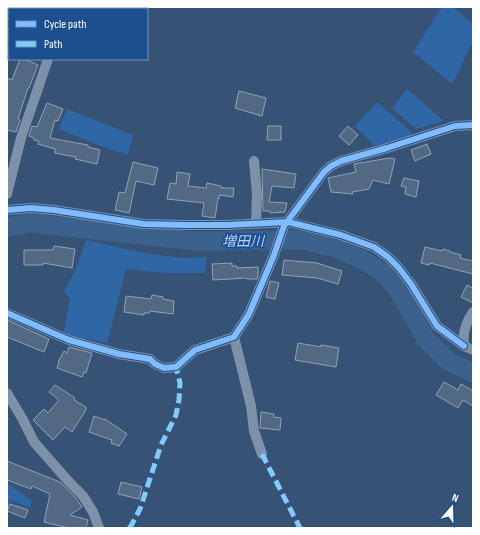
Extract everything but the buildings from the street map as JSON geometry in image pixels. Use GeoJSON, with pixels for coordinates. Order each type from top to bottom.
{"type":"FeatureCollection","features":[{"type":"Feature","properties":{"kind":"street"},"geometry":{"type":"LineString","coordinates":[[7,194],[21,138],[48,60]]}},
{"type":"Feature","properties":{"kind":"street"},"geometry":{"type":"LineString","coordinates":[[7,313],[69,340],[119,354],[150,359],[155,364],[164,368],[176,366],[195,350],[234,337],[249,314],[286,224],[324,172],[331,166],[341,161],[456,126],[473,125]]}},
{"type":"Feature","properties":{"kind":"street"},"geometry":{"type":"LineString","coordinates":[[254,161],[257,194],[256,224]]}},
{"type":"Feature","properties":{"kind":"street"},"geometry":{"type":"LineString","coordinates":[[7,210],[31,208],[54,210],[144,224],[286,224],[351,238],[374,247],[399,268],[411,284],[437,326],[468,348]]}},
{"type":"Feature","properties":{"kind":"street"},"geometry":{"type":"LineString","coordinates":[[468,348],[463,340],[464,329],[473,312]]}},
{"type":"Feature","properties":{"kind":"street"},"geometry":{"type":"LineString","coordinates":[[234,337],[251,406],[254,431],[262,454]]}},
{"type":"Feature","properties":{"kind":"street"},"geometry":{"type":"LineString","coordinates":[[7,393],[34,442],[83,496],[94,512],[99,528]]}},
{"type":"Feature","properties":{"kind":"shaded area"},"geometry":{"type":"Polygon","coordinates":[[[442,7],[453,7],[473,24],[473,41],[452,84],[413,52],[442,7]]]}},
{"type":"Feature","properties":{"kind":"shaded area"},"geometry":{"type":"Polygon","coordinates":[[[407,89],[444,121],[416,129],[392,108],[407,89]]]}},
{"type":"Feature","properties":{"kind":"shaded area"},"geometry":{"type":"Polygon","coordinates":[[[377,102],[409,130],[412,135],[373,146],[372,143],[355,126],[377,102]]]}},
{"type":"Feature","properties":{"kind":"shaded area"},"geometry":{"type":"Polygon","coordinates":[[[67,109],[133,135],[128,155],[103,147],[59,129],[67,109]]]}},
{"type":"Feature","properties":{"kind":"shaded area"},"geometry":{"type":"Polygon","coordinates":[[[86,240],[144,253],[183,258],[207,257],[205,273],[164,273],[126,269],[107,343],[63,334],[70,300],[64,291],[75,271],[86,240]]]}},
{"type":"Feature","properties":{"kind":"shaded area"},"geometry":{"type":"Polygon","coordinates":[[[7,483],[32,501],[30,508],[11,500],[7,509],[7,483]]]}},
{"type":"Feature","properties":{"kind":"waterway","name":"増田川"},"geometry":{"type":"LineString","coordinates":[[7,227],[30,223],[195,241],[301,240],[336,248],[365,261],[387,276],[403,298],[426,339],[448,361],[473,373]]}},
{"type":"Feature","properties":{"kind":"marked path"},"geometry":{"type":"LineString","coordinates":[[129,528],[140,509],[161,445],[176,415],[180,383],[176,367]]}},
{"type":"Feature","properties":{"kind":"marked path"},"geometry":{"type":"LineString","coordinates":[[262,454],[300,528]]}},
{"type":"Feature","properties":{"kind":"cycle path"},"geometry":{"type":"LineString","coordinates":[[7,313],[69,340],[119,354],[150,359],[155,364],[164,368],[176,367],[195,350],[234,337],[249,314],[274,255],[284,226],[324,172],[331,166],[341,161],[455,126],[473,125]]}},
{"type":"Feature","properties":{"kind":"cycle path"},"geometry":{"type":"LineString","coordinates":[[7,210],[31,208],[54,210],[144,224],[227,225],[288,222],[341,235],[374,247],[388,257],[399,268],[411,284],[437,326],[464,346]]}}]}
